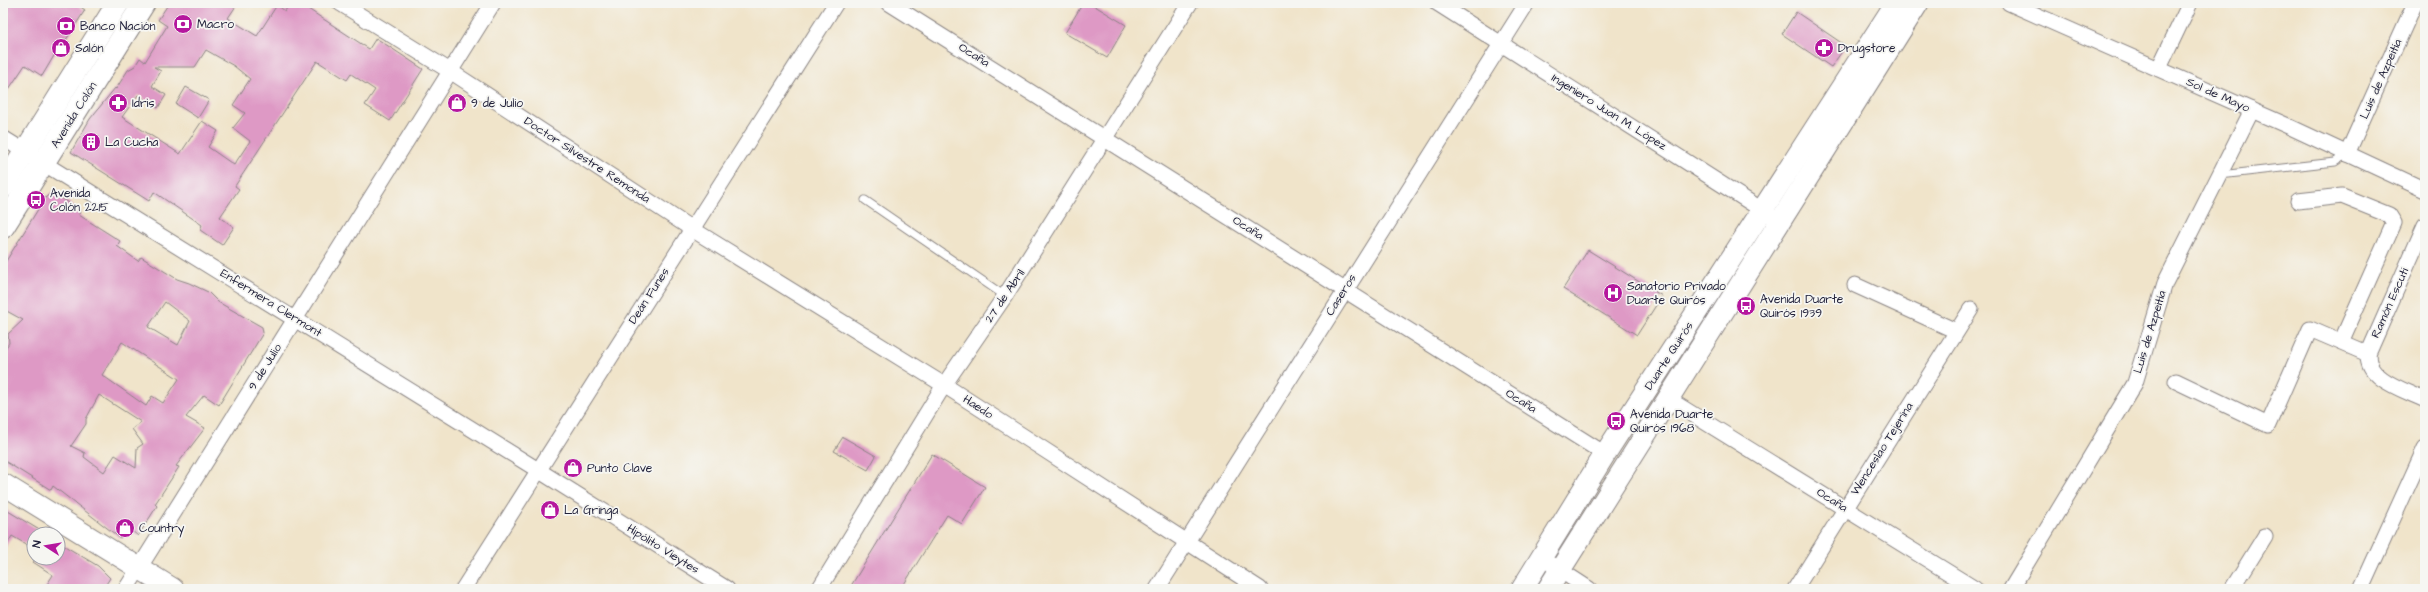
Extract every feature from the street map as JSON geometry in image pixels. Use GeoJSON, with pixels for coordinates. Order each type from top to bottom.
{"type":"FeatureCollection","features":[{"type":"Feature","properties":{"kind":"main road","name":"Avenida Colón"},"geometry":{"type":"LineString","coordinates":[[3,227],[34,158],[118,3]]}},
{"type":"Feature","properties":{"kind":"main road","name":"Avenida Colón"},"geometry":{"type":"LineString","coordinates":[[3,187],[34,158],[144,3]]}},
{"type":"Feature","properties":{"kind":"main road","name":"Duarte Quirós"},"geometry":{"type":"LineString","coordinates":[[1522,589],[1605,454],[1896,3]]}},
{"type":"Feature","properties":{"kind":"main road","name":"Duarte Quirós"},"geometry":{"type":"LineString","coordinates":[[1548,589],[1918,3]]}},
{"type":"Feature","properties":{"kind":"main road"},"geometry":{"type":"LineString","coordinates":[[3,484],[173,589]]}},
{"type":"Feature","properties":{"kind":"street","name":"Doctor Silvestre Remonda"},"geometry":{"type":"LineString","coordinates":[[340,3],[450,71],[692,229]]}},
{"type":"Feature","properties":{"kind":"street","name":"9 de Julio"},"geometry":{"type":"LineString","coordinates":[[126,589],[493,3]]}},
{"type":"Feature","properties":{"kind":"street","name":"Deán Funes"},"geometry":{"type":"LineString","coordinates":[[463,589],[836,3]]}},
{"type":"Feature","properties":{"kind":"street","name":"Ocaña"},"geometry":{"type":"LineString","coordinates":[[889,3],[1107,138],[1605,454]]}},
{"type":"Feature","properties":{"kind":"street","name":"27 de Abril"},"geometry":{"type":"LineString","coordinates":[[819,589],[944,385],[1005,296],[1107,138],[1190,3]]}},
{"type":"Feature","properties":{"kind":"street","name":"Ingeniero Juan M. López"},"geometry":{"type":"LineString","coordinates":[[1437,3],[1780,222]]}},
{"type":"Feature","properties":{"kind":"street","name":"Caseros"},"geometry":{"type":"LineString","coordinates":[[1157,589],[1185,542],[1527,3]]}},
{"type":"Feature","properties":{"kind":"street","name":"Sol de Mayo"},"geometry":{"type":"LineString","coordinates":[[2009,3],[2159,68],[2425,190]]}},
{"type":"Feature","properties":{"kind":"street"},"geometry":{"type":"LineString","coordinates":[[2159,68],[2190,3]]}},
{"type":"Feature","properties":{"kind":"street","name":"Luis de Azpeitía"},"geometry":{"type":"LineString","coordinates":[[2347,154],[2416,3]]}},
{"type":"Feature","properties":{"kind":"street","name":"Luis de Azpeitía"},"geometry":{"type":"LineString","coordinates":[[2011,589],[2135,383],[2165,283],[2252,110]]}},
{"type":"Feature","properties":{"kind":"street","name":"Enfermera Clermont"},"geometry":{"type":"LineString","coordinates":[[3,138],[296,318],[538,470]]}},
{"type":"Feature","properties":{"kind":"street"},"geometry":{"type":"LineString","coordinates":[[2298,201],[2342,196],[2389,215],[2394,223],[2341,342]]}},
{"type":"Feature","properties":{"kind":"street","name":"Ramón Escuti"},"geometry":{"type":"LineString","coordinates":[[2425,225],[2368,354],[2367,363],[2371,371],[2425,400]]}},
{"type":"Feature","properties":{"kind":"street","name":"Haedo"},"geometry":{"type":"LineString","coordinates":[[692,229],[944,385],[1260,589]]}},
{"type":"Feature","properties":{"kind":"street"},"geometry":{"type":"LineString","coordinates":[[1855,285],[1956,332]]}},
{"type":"Feature","properties":{"kind":"street","name":"Wenceslao Tejerina"},"geometry":{"type":"LineString","coordinates":[[1795,589],[1971,309]]}},
{"type":"Feature","properties":{"kind":"street"},"geometry":{"type":"LineString","coordinates":[[2176,381],[2268,425],[2310,329],[2368,354]]}},
{"type":"Feature","properties":{"kind":"street","name":"Ocaña"},"geometry":{"type":"LineString","coordinates":[[1668,399],[1975,589]]}},
{"type":"Feature","properties":{"kind":"street"},"geometry":{"type":"LineString","coordinates":[[2361,589],[2425,448]]}},
{"type":"Feature","properties":{"kind":"street","name":"Hipólito Vieytes"},"geometry":{"type":"LineString","coordinates":[[538,470],[727,589]]}},
{"type":"Feature","properties":{"kind":"street"},"geometry":{"type":"LineString","coordinates":[[2232,589],[2265,536]]}},
{"type":"Feature","properties":{"kind":"street"},"geometry":{"type":"LineString","coordinates":[[1541,559],[1589,589]]}},
{"type":"Feature","properties":{"kind":"lane"},"geometry":{"type":"LineString","coordinates":[[2220,175],[2335,162],[2347,154]]}},
{"type":"Feature","properties":{"kind":"lane"},"geometry":{"type":"LineString","coordinates":[[865,200],[1005,296]]}},
{"type":"Feature","properties":{"kind":"building"},"geometry":{"type":"Polygon","coordinates":[[[3,3],[75,3],[85,10],[66,40],[64,39],[42,76],[25,65],[3,98],[3,3]]]}},
{"type":"Feature","properties":{"kind":"building"},"geometry":{"type":"Polygon","coordinates":[[[169,3],[238,3],[228,18],[257,36],[277,5],[285,11],[290,3],[299,3],[369,49],[376,38],[423,69],[390,121],[365,105],[375,90],[351,74],[347,80],[317,61],[235,186],[239,189],[220,217],[234,227],[222,245],[200,230],[202,225],[154,192],[149,201],[71,152],[90,119],[115,88],[116,89],[128,70],[135,66],[140,58],[145,62],[167,26],[158,20],[169,3]],[[206,50],[195,67],[154,67],[161,71],[152,86],[166,95],[158,108],[138,95],[122,117],[180,154],[202,121],[218,131],[208,147],[234,165],[250,141],[233,128],[245,113],[233,105],[250,79],[234,66],[206,50]]]}},
{"type":"Feature","properties":{"kind":"building"},"geometry":{"type":"Polygon","coordinates":[[[1083,3],[1090,3],[1126,25],[1107,58],[1065,33],[1083,3]]]}},
{"type":"Feature","properties":{"kind":"building"},"geometry":{"type":"Polygon","coordinates":[[[1796,12],[1846,46],[1831,67],[1782,34],[1796,12]]]}},
{"type":"Feature","properties":{"kind":"building"},"geometry":{"type":"Polygon","coordinates":[[[186,87],[209,100],[198,118],[176,104],[186,87]]]}},
{"type":"Feature","properties":{"kind":"building"},"geometry":{"type":"Polygon","coordinates":[[[52,192],[80,210],[79,215],[120,241],[117,246],[138,261],[141,257],[177,279],[208,292],[218,302],[262,327],[263,333],[219,405],[204,395],[186,417],[205,428],[176,466],[179,467],[155,504],[157,506],[138,536],[131,530],[120,538],[53,486],[51,490],[3,460],[3,352],[9,343],[8,334],[23,320],[3,309],[3,266],[45,198],[52,192]],[[165,302],[148,327],[178,345],[190,321],[165,302]],[[122,342],[102,375],[146,406],[152,396],[163,403],[179,379],[122,342]],[[99,395],[86,419],[86,424],[71,446],[85,453],[84,457],[104,472],[115,455],[136,468],[137,448],[143,444],[132,429],[141,422],[99,395]]]}},
{"type":"Feature","properties":{"kind":"building","name":"Sanatorio Privado Duarte Quirós"},"geometry":{"type":"Polygon","coordinates":[[[1588,250],[1662,296],[1637,335],[1563,289],[1588,250]]]}},
{"type":"Feature","properties":{"kind":"building"},"geometry":{"type":"Polygon","coordinates":[[[843,437],[876,456],[868,470],[834,451],[843,437]]]}},
{"type":"Feature","properties":{"kind":"building"},"geometry":{"type":"Polygon","coordinates":[[[932,454],[985,487],[962,524],[947,515],[901,589],[849,589],[932,454]]]}},
{"type":"Feature","properties":{"kind":"building"},"geometry":{"type":"Polygon","coordinates":[[[3,508],[33,526],[26,526],[26,544],[12,536],[3,551],[3,508]]]}},
{"type":"Feature","properties":{"kind":"building"},"geometry":{"type":"Polygon","coordinates":[[[66,547],[98,566],[110,578],[103,589],[44,589],[53,575],[39,566],[66,566],[66,547]]]}},
{"type":"Feature","properties":{"kind":"place","name":"Macro"},"geometry":{"type":"Point","coordinates":[183,24]}},
{"type":"Feature","properties":{"kind":"place","name":"Banco Nación"},"geometry":{"type":"Point","coordinates":[66,26]}},
{"type":"Feature","properties":{"kind":"place","name":"Salón"},"geometry":{"type":"Point","coordinates":[61,48]}},
{"type":"Feature","properties":{"kind":"place","name":"Drugstore"},"geometry":{"type":"Point","coordinates":[1824,48]}},
{"type":"Feature","properties":{"kind":"place","name":"Idris"},"geometry":{"type":"Point","coordinates":[118,103]}},
{"type":"Feature","properties":{"kind":"place","name":"9 de Julio"},"geometry":{"type":"Point","coordinates":[457,103]}},
{"type":"Feature","properties":{"kind":"place","name":"La Cucha"},"geometry":{"type":"Point","coordinates":[91,142]}},
{"type":"Feature","properties":{"kind":"place","name":"Avenida Colón 2215"},"geometry":{"type":"Point","coordinates":[36,200]}},
{"type":"Feature","properties":{"kind":"place","name":"Sanatorio Privado Duarte Quirós"},"geometry":{"type":"Point","coordinates":[1613,293]}},
{"type":"Feature","properties":{"kind":"place","name":"Avenida Duarte Quirós 1939"},"geometry":{"type":"Point","coordinates":[1746,306]}},
{"type":"Feature","properties":{"kind":"place","name":"Avenida Duarte Quirós 1968"},"geometry":{"type":"Point","coordinates":[1616,421]}},
{"type":"Feature","properties":{"kind":"place","name":"Punto Clave"},"geometry":{"type":"Point","coordinates":[573,468]}},
{"type":"Feature","properties":{"kind":"place","name":"La Gringa"},"geometry":{"type":"Point","coordinates":[550,510]}},
{"type":"Feature","properties":{"kind":"place","name":"Country"},"geometry":{"type":"Point","coordinates":[125,528]}}]}
